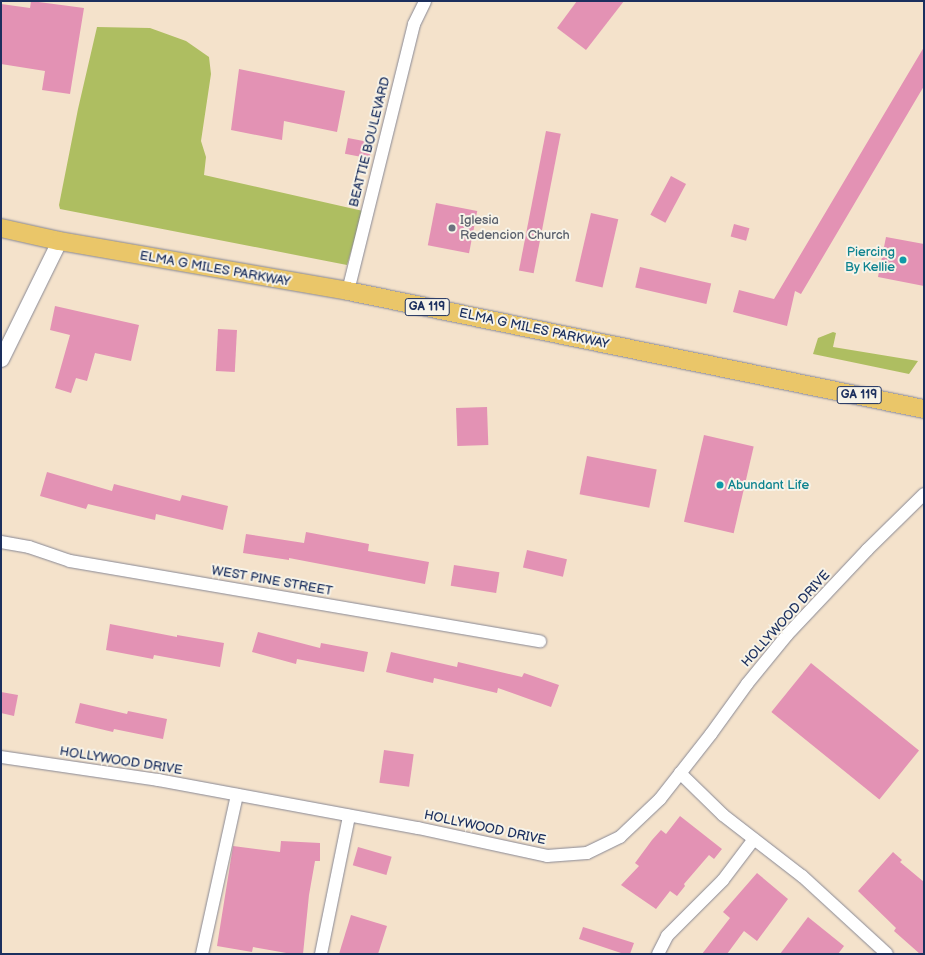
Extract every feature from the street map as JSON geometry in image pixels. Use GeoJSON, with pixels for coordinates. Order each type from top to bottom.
{"type":"FeatureCollection","features":[{"type":"Feature","properties":{"kind":"main road","name":"ELMA G MILES PARKWAY"},"geometry":{"type":"LineString","coordinates":[[1,228],[59,241],[348,291],[924,408]]}},
{"type":"Feature","properties":{"kind":"street","name":"BEATTIE BOULEVARD"},"geometry":{"type":"LineString","coordinates":[[348,291],[414,24],[425,1]]}},
{"type":"Feature","properties":{"kind":"street"},"geometry":{"type":"LineString","coordinates":[[1,359],[59,241]]}},
{"type":"Feature","properties":{"kind":"street","name":"HOLLYWOOD DRIVE"},"geometry":{"type":"LineString","coordinates":[[1,757],[158,780],[349,816],[547,856],[587,853],[620,836],[660,799],[747,684],[787,635],[867,550],[924,494]]}},
{"type":"Feature","properties":{"kind":"street","name":"WEST PINE STREET"},"geometry":{"type":"LineString","coordinates":[[1,542],[29,547],[70,561],[540,641]]}},
{"type":"Feature","properties":{"kind":"street"},"geometry":{"type":"LineString","coordinates":[[680,773],[723,815],[802,876],[888,954]]}},
{"type":"Feature","properties":{"kind":"street"},"geometry":{"type":"LineString","coordinates":[[202,954],[236,795]]}},
{"type":"Feature","properties":{"kind":"street"},"geometry":{"type":"LineString","coordinates":[[321,954],[349,816]]}},
{"type":"Feature","properties":{"kind":"street"},"geometry":{"type":"LineString","coordinates":[[658,954],[667,936],[723,880],[754,839]]}},
{"type":"Feature","properties":{"kind":"green space"},"geometry":{"type":"Polygon","coordinates":[[[97,27],[150,28],[186,41],[209,57],[211,74],[201,141],[206,157],[204,175],[363,211],[347,265],[60,209],[59,205],[78,109],[97,27]]]}},
{"type":"Feature","properties":{"kind":"green space"},"geometry":{"type":"Polygon","coordinates":[[[833,332],[836,333],[833,347],[918,361],[909,374],[813,354],[818,338],[833,332]]]}},
{"type":"Feature","properties":{"kind":"building"},"geometry":{"type":"Polygon","coordinates":[[[31,1],[84,8],[70,94],[42,90],[45,71],[1,64],[1,4],[30,8],[31,1]]]}},
{"type":"Feature","properties":{"kind":"building"},"geometry":{"type":"Polygon","coordinates":[[[577,1],[624,1],[586,50],[557,28],[577,1]]]}},
{"type":"Feature","properties":{"kind":"building"},"geometry":{"type":"Polygon","coordinates":[[[924,47],[924,86],[801,294],[795,291],[787,326],[733,312],[739,290],[774,299],[924,47]]]}},
{"type":"Feature","properties":{"kind":"building"},"geometry":{"type":"Polygon","coordinates":[[[239,69],[345,91],[337,132],[284,121],[282,140],[231,130],[239,69]]]}},
{"type":"Feature","properties":{"kind":"building"},"geometry":{"type":"Polygon","coordinates":[[[546,131],[561,134],[534,273],[519,270],[546,131]]]}},
{"type":"Feature","properties":{"kind":"building"},"geometry":{"type":"Polygon","coordinates":[[[348,138],[373,143],[369,158],[345,154],[348,138]]]}},
{"type":"Feature","properties":{"kind":"building"},"geometry":{"type":"Polygon","coordinates":[[[671,176],[686,184],[665,223],[650,215],[671,176]]]}},
{"type":"Feature","properties":{"kind":"building","name":"Iglesia Redencion Church"},"geometry":{"type":"Polygon","coordinates":[[[436,203],[477,211],[469,253],[428,245],[436,203]]]}},
{"type":"Feature","properties":{"kind":"building"},"geometry":{"type":"Polygon","coordinates":[[[591,213],[618,219],[603,288],[575,281],[591,213]]]}},
{"type":"Feature","properties":{"kind":"building"},"geometry":{"type":"Polygon","coordinates":[[[734,224],[749,228],[746,241],[731,237],[734,224]]]}},
{"type":"Feature","properties":{"kind":"building","name":"Piercing By Kellie"},"geometry":{"type":"Polygon","coordinates":[[[886,237],[924,244],[924,286],[878,277],[886,237]]]}},
{"type":"Feature","properties":{"kind":"building"},"geometry":{"type":"Polygon","coordinates":[[[640,267],[711,283],[706,304],[635,287],[640,267]]]}},
{"type":"Feature","properties":{"kind":"building"},"geometry":{"type":"Polygon","coordinates":[[[55,306],[139,325],[131,361],[95,353],[87,381],[76,378],[71,393],[55,388],[70,335],[50,330],[55,306]]]}},
{"type":"Feature","properties":{"kind":"building"},"geometry":{"type":"Polygon","coordinates":[[[218,329],[237,330],[235,372],[216,371],[218,329]]]}},
{"type":"Feature","properties":{"kind":"building"},"geometry":{"type":"Polygon","coordinates":[[[487,407],[488,445],[457,446],[456,408],[487,407]]]}},
{"type":"Feature","properties":{"kind":"building","name":"Abundant Life"},"geometry":{"type":"Polygon","coordinates":[[[704,435],[754,446],[734,533],[684,522],[704,435]]]}},
{"type":"Feature","properties":{"kind":"building"},"geometry":{"type":"Polygon","coordinates":[[[587,456],[657,470],[649,508],[580,494],[587,456]]]}},
{"type":"Feature","properties":{"kind":"building"},"geometry":{"type":"Polygon","coordinates":[[[47,472],[112,491],[114,484],[180,501],[182,495],[228,506],[223,530],[156,514],[155,520],[88,504],[86,509],[40,496],[47,472]]]}},
{"type":"Feature","properties":{"kind":"building"},"geometry":{"type":"Polygon","coordinates":[[[306,532],[369,544],[368,551],[429,562],[425,584],[289,558],[289,560],[243,553],[246,534],[304,543],[306,532]]]}},
{"type":"Feature","properties":{"kind":"building"},"geometry":{"type":"Polygon","coordinates":[[[527,550],[567,559],[563,577],[523,568],[527,550]]]}},
{"type":"Feature","properties":{"kind":"building"},"geometry":{"type":"Polygon","coordinates":[[[454,565],[499,572],[496,593],[451,586],[454,565]]]}},
{"type":"Feature","properties":{"kind":"building"},"geometry":{"type":"Polygon","coordinates":[[[110,624],[177,637],[177,635],[224,643],[220,667],[154,655],[153,659],[106,650],[110,624]]]}},
{"type":"Feature","properties":{"kind":"building"},"geometry":{"type":"Polygon","coordinates":[[[258,632],[320,648],[321,643],[368,652],[364,672],[297,659],[296,664],[252,652],[258,632]]]}},
{"type":"Feature","properties":{"kind":"building"},"geometry":{"type":"Polygon","coordinates":[[[391,652],[457,667],[458,662],[522,677],[524,673],[559,685],[551,707],[498,688],[497,693],[434,678],[433,683],[386,672],[391,652]]]}},
{"type":"Feature","properties":{"kind":"building"},"geometry":{"type":"Polygon","coordinates":[[[811,663],[919,750],[879,799],[771,712],[811,663]]]}},
{"type":"Feature","properties":{"kind":"building"},"geometry":{"type":"Polygon","coordinates":[[[1,692],[18,695],[14,716],[1,713],[1,692]]]}},
{"type":"Feature","properties":{"kind":"building"},"geometry":{"type":"Polygon","coordinates":[[[80,703],[127,714],[128,711],[167,719],[163,739],[114,729],[113,732],[75,723],[80,703]]]}},
{"type":"Feature","properties":{"kind":"building"},"geometry":{"type":"Polygon","coordinates":[[[384,750],[414,754],[409,787],[379,783],[384,750]]]}},
{"type":"Feature","properties":{"kind":"building"},"geometry":{"type":"Polygon","coordinates":[[[680,816],[722,849],[714,859],[709,855],[684,884],[685,886],[677,896],[670,891],[656,909],[621,885],[639,866],[635,863],[652,840],[661,830],[666,834],[680,816]]]}},
{"type":"Feature","properties":{"kind":"building"},"geometry":{"type":"Polygon","coordinates":[[[281,841],[320,843],[320,861],[315,861],[309,895],[303,954],[292,954],[253,947],[252,952],[217,946],[233,846],[280,852],[281,841]]]}},
{"type":"Feature","properties":{"kind":"building"},"geometry":{"type":"Polygon","coordinates":[[[358,847],[392,857],[386,875],[353,865],[358,847]]]}},
{"type":"Feature","properties":{"kind":"building"},"geometry":{"type":"Polygon","coordinates":[[[893,852],[902,860],[900,862],[924,882],[924,954],[920,954],[894,931],[896,928],[858,891],[893,852]]]}},
{"type":"Feature","properties":{"kind":"building"},"geometry":{"type":"Polygon","coordinates":[[[757,873],[788,899],[757,941],[744,931],[727,954],[702,954],[730,918],[723,912],[757,873]]]}},
{"type":"Feature","properties":{"kind":"building"},"geometry":{"type":"Polygon","coordinates":[[[351,915],[387,926],[378,954],[339,954],[351,915]]]}},
{"type":"Feature","properties":{"kind":"building"},"geometry":{"type":"Polygon","coordinates":[[[808,917],[844,946],[838,954],[780,954],[808,917]]]}},
{"type":"Feature","properties":{"kind":"building"},"geometry":{"type":"Polygon","coordinates":[[[583,927],[634,943],[630,954],[624,954],[579,939],[583,927]]]}},
{"type":"Feature","properties":{"kind":"place","name":"Iglesia Redencion Church"},"geometry":{"type":"Point","coordinates":[452,228]}},
{"type":"Feature","properties":{"kind":"place","name":"Piercing By Kellie"},"geometry":{"type":"Point","coordinates":[903,260]}},
{"type":"Feature","properties":{"kind":"place","name":"Abundant Life"},"geometry":{"type":"Point","coordinates":[720,485]}}]}
